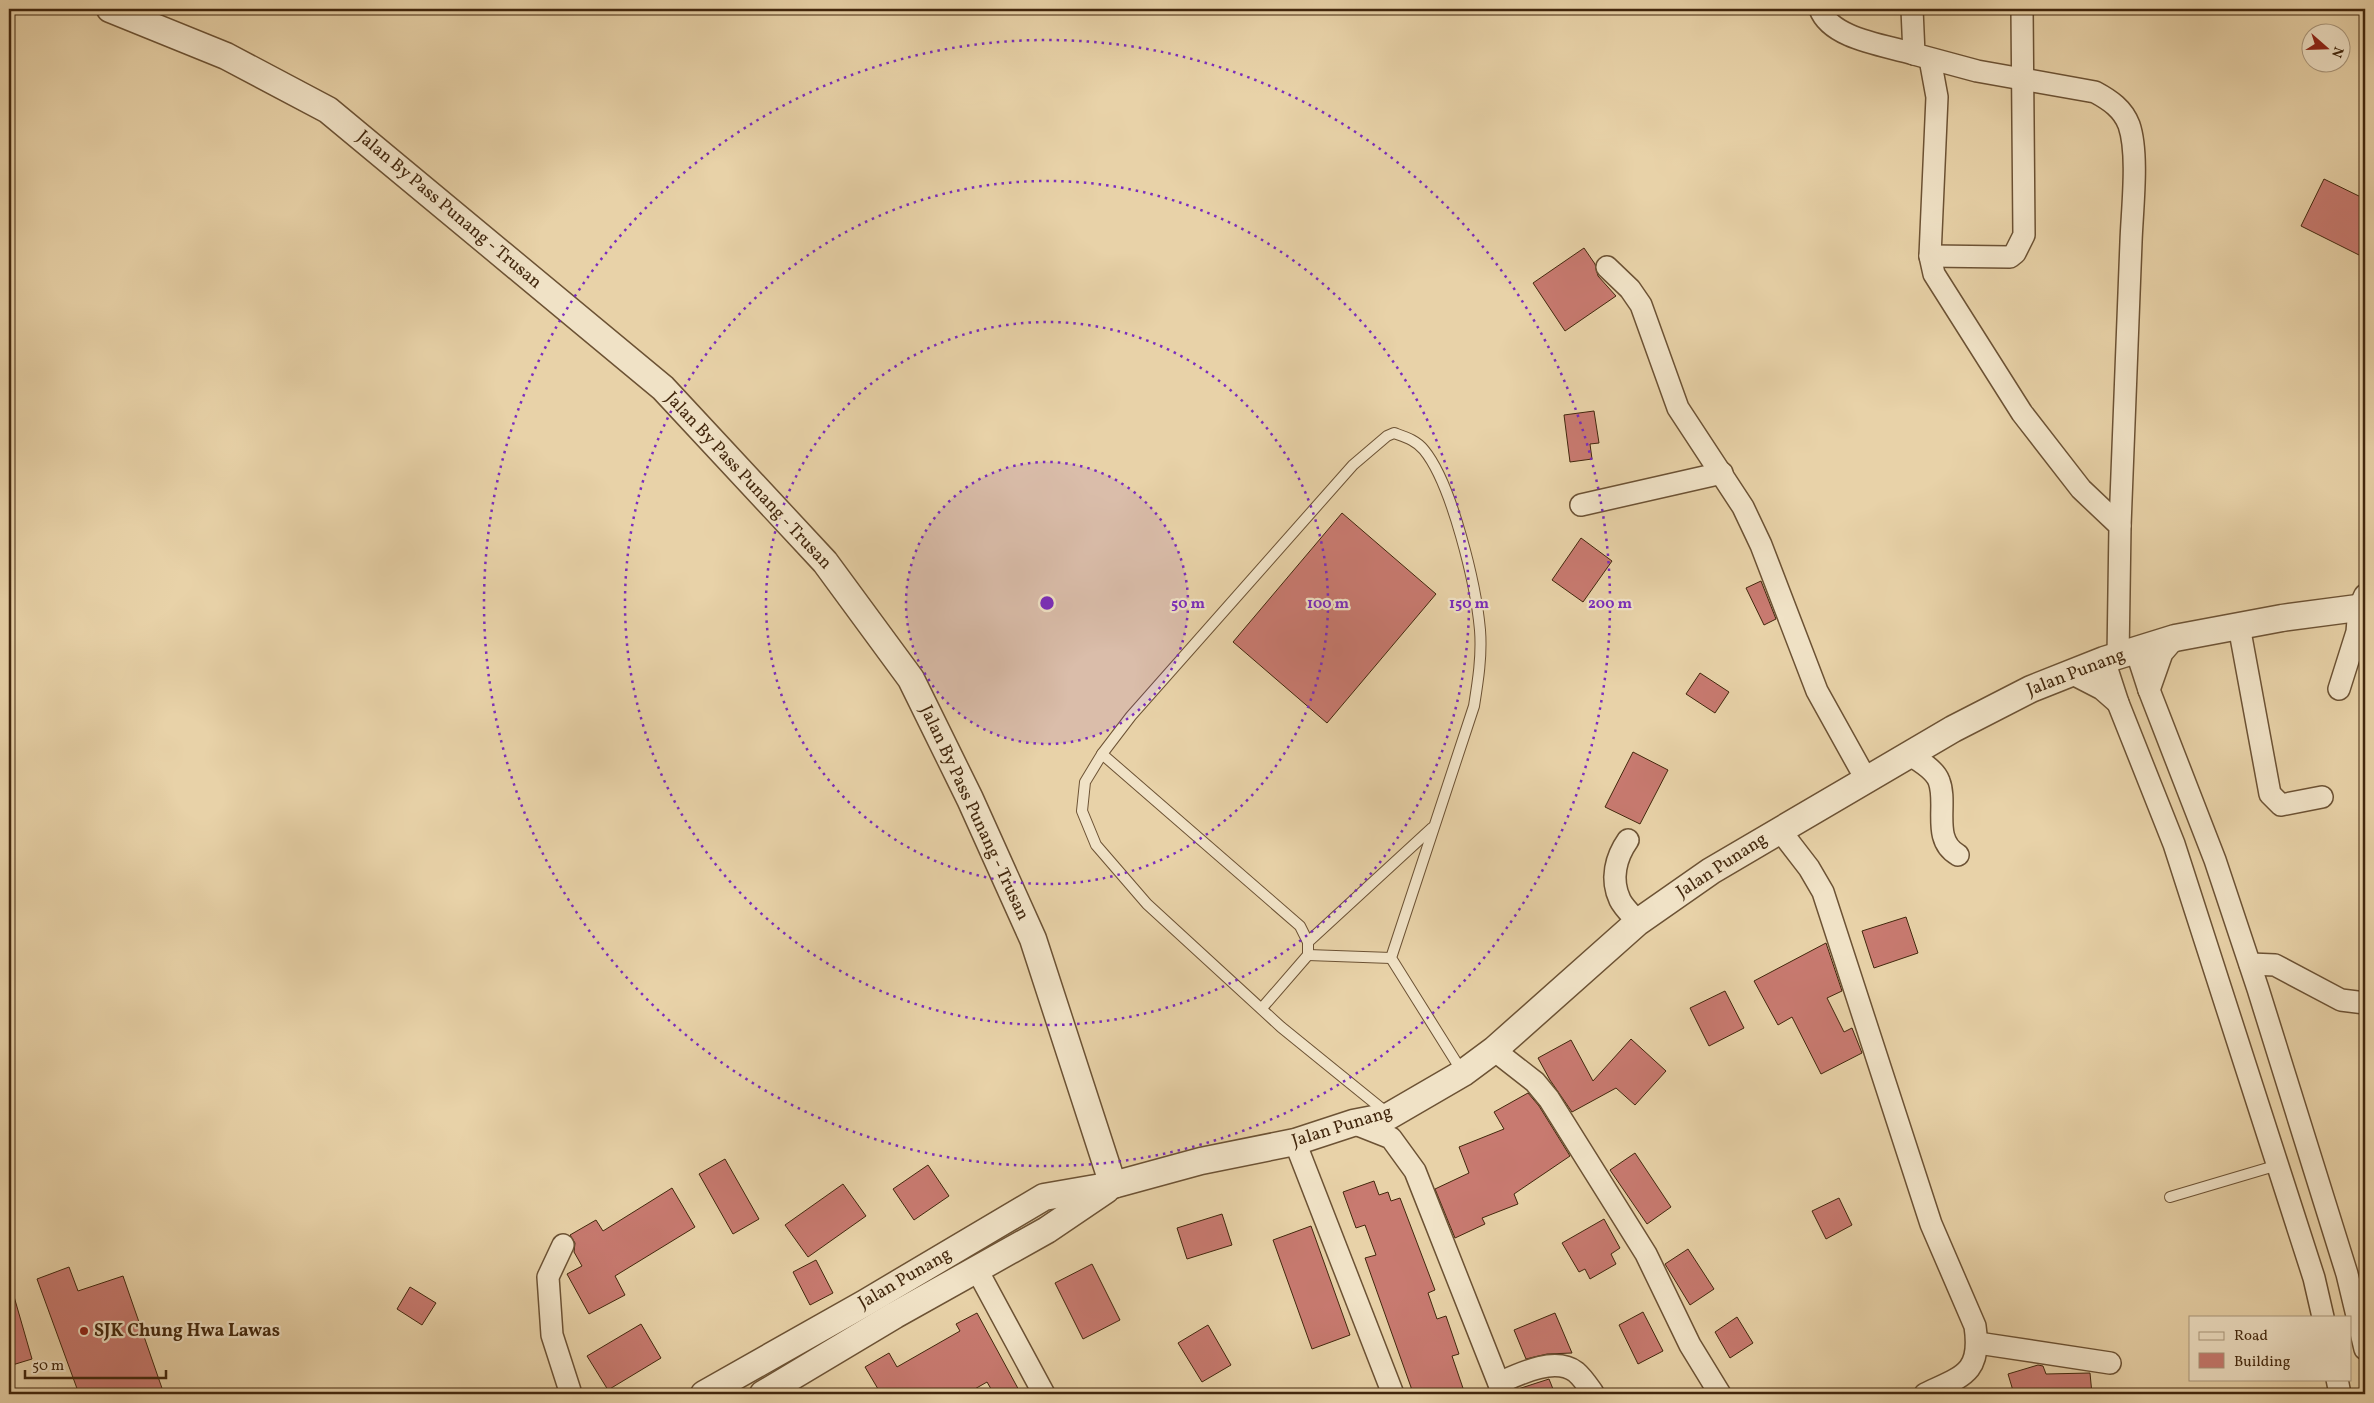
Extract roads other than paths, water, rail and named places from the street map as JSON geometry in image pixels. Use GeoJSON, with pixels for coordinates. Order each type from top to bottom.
{"type":"FeatureCollection","features":[{"type":"Feature","properties":{"kind":"street","name":"Jalan By Pass Punang - Trusan"},"geometry":{"type":"LineString","coordinates":[[110,9],[226,56],[328,110],[663,388],[825,562],[911,678],[970,799],[1033,938],[1113,1185]]}},
{"type":"Feature","properties":{"kind":"street"},"geometry":{"type":"LineString","coordinates":[[1820,9],[1823,18],[1841,32],[1977,71],[2095,92],[2108,99],[2121,110],[2129,125],[2133,144],[2120,526],[2118,703],[2174,844],[2314,1278],[2323,1316]]}},
{"type":"Feature","properties":{"kind":"street"},"geometry":{"type":"LineString","coordinates":[[1912,9],[1922,56],[1936,97],[1930,256],[1934,274],[2022,412],[2081,489],[2120,526]]}},
{"type":"Feature","properties":{"kind":"street"},"geometry":{"type":"LineString","coordinates":[[1930,256],[2010,257],[2020,245],[2026,223],[2022,9]]}},
{"type":"Feature","properties":{"kind":"street"},"geometry":{"type":"LineString","coordinates":[[1607,267],[1630,289],[1641,305],[1678,408],[1743,507],[1761,546],[1817,691],[1867,781]]}},
{"type":"Feature","properties":{"kind":"street"},"geometry":{"type":"LineString","coordinates":[[1581,505],[1722,473]]}},
{"type":"Feature","properties":{"kind":"street","name":"Jalan Punang"},"geometry":{"type":"LineString","coordinates":[[704,1394],[865,1303],[1044,1197],[1113,1185],[1201,1162],[1295,1142],[1353,1123],[1389,1116],[1463,1073],[1494,1050],[1638,922],[1711,871],[1779,829],[1867,781],[1953,729],[2031,689],[2070,673],[2175,638],[2363,603]]}},
{"type":"Feature","properties":{"kind":"street"},"geometry":{"type":"LineString","coordinates":[[2339,689],[2357,632],[2363,603]]}},
{"type":"Feature","properties":{"kind":"street"},"geometry":{"type":"LineString","coordinates":[[2239,626],[2270,794],[2281,805],[2322,797]]}},
{"type":"Feature","properties":{"kind":"street"},"geometry":{"type":"LineString","coordinates":[[2149,690],[2162,653],[2175,638]]}},
{"type":"Feature","properties":{"kind":"street"},"geometry":{"type":"LineString","coordinates":[[2119,656],[2149,690],[2215,860],[2250,964],[2347,1274],[2365,1350]]}},
{"type":"Feature","properties":{"kind":"street"},"geometry":{"type":"LineString","coordinates":[[2070,673],[2102,689],[2118,703]]}},
{"type":"Feature","properties":{"kind":"street"},"geometry":{"type":"LineString","coordinates":[[1910,755],[1927,766],[1939,780],[1943,800],[1940,821],[1942,830],[1952,852],[1958,855]]}},
{"type":"Feature","properties":{"kind":"street"},"geometry":{"type":"LineString","coordinates":[[1779,829],[1809,868],[1823,892],[1931,1224],[1975,1326],[1978,1343],[1976,1357],[1969,1370],[1960,1377],[1925,1394]]}},
{"type":"Feature","properties":{"kind":"street"},"geometry":{"type":"LineString","coordinates":[[1628,840],[1618,855],[1615,873],[1620,900],[1638,922]]}},
{"type":"Feature","properties":{"kind":"street"},"geometry":{"type":"LineString","coordinates":[[2250,964],[2275,965],[2341,1000],[2365,1003]]}},
{"type":"Feature","properties":{"kind":"street"},"geometry":{"type":"LineString","coordinates":[[1494,1050],[1535,1082],[1549,1099],[1646,1254],[1690,1345],[1720,1394]]}},
{"type":"Feature","properties":{"kind":"street"},"geometry":{"type":"LineString","coordinates":[[1353,1123],[1391,1138],[1415,1171],[1501,1389],[1516,1375],[1549,1366],[1562,1366],[1575,1371],[1593,1393]]}},
{"type":"Feature","properties":{"kind":"street"},"geometry":{"type":"LineString","coordinates":[[1295,1142],[1393,1394]]}},
{"type":"Feature","properties":{"kind":"street","name":"Jalan Punang"},"geometry":{"type":"LineString","coordinates":[[763,1394],[976,1268],[1047,1230],[1113,1185]]}},
{"type":"Feature","properties":{"kind":"street"},"geometry":{"type":"LineString","coordinates":[[563,1245],[548,1277],[552,1334],[571,1394]]}},
{"type":"Feature","properties":{"kind":"street"},"geometry":{"type":"LineString","coordinates":[[976,1268],[1044,1394]]}},
{"type":"Feature","properties":{"kind":"street"},"geometry":{"type":"LineString","coordinates":[[1978,1343],[2110,1363]]}},
{"type":"Feature","properties":{"kind":"street"},"geometry":{"type":"LineString","coordinates":[[2337,1380],[2340,1394]]}},
{"type":"Feature","properties":{"kind":"lane"},"geometry":{"type":"LineString","coordinates":[[1389,1116],[1281,1027],[1148,904],[1096,845],[1082,812],[1085,782],[1102,754],[1131,716],[1353,465],[1386,436],[1394,433],[1417,443],[1424,450],[1435,468],[1457,525],[1469,566],[1480,630],[1480,666],[1474,706],[1391,958]]}},
{"type":"Feature","properties":{"kind":"lane"},"geometry":{"type":"LineString","coordinates":[[1102,754],[1300,926],[1308,942],[1308,955],[1262,1008]]}},
{"type":"Feature","properties":{"kind":"lane"},"geometry":{"type":"LineString","coordinates":[[1308,942],[1434,826]]}},
{"type":"Feature","properties":{"kind":"lane"},"geometry":{"type":"LineString","coordinates":[[1308,955],[1391,958]]}},
{"type":"Feature","properties":{"kind":"lane"},"geometry":{"type":"LineString","coordinates":[[1391,958],[1463,1073]]}},
{"type":"Feature","properties":{"kind":"lane"},"geometry":{"type":"LineString","coordinates":[[2170,1197],[2278,1165]]}},
{"type":"Feature","properties":{"kind":"place","name":"SJK Chung Hwa Lawas"},"geometry":{"type":"Point","coordinates":[84,1331]}}]}
